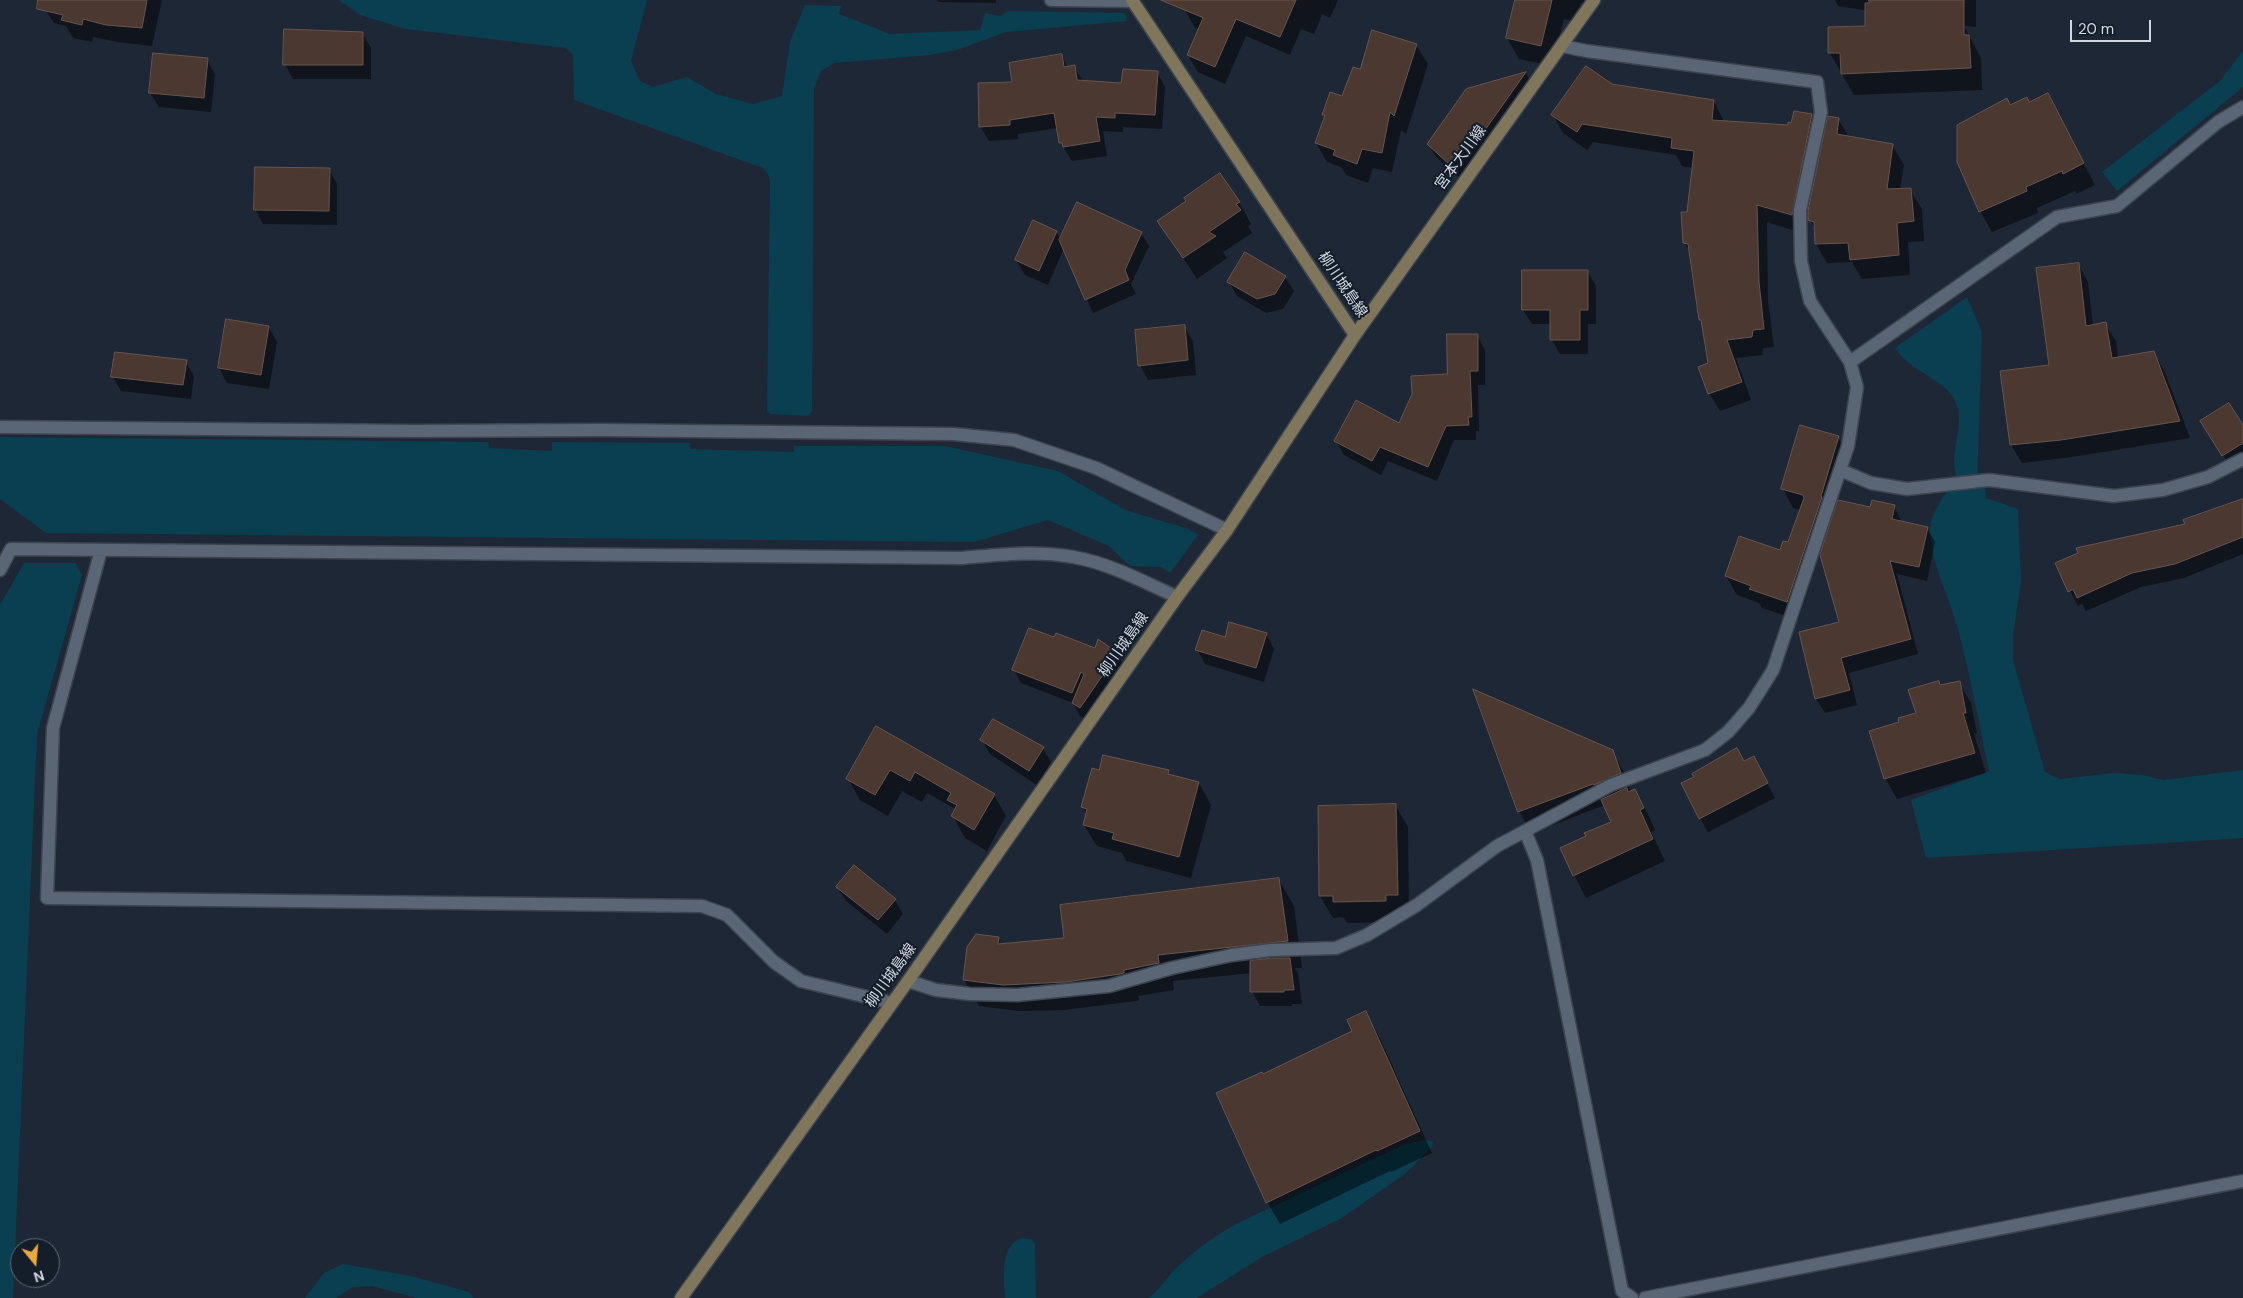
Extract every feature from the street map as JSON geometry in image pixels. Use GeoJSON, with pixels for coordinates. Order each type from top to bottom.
{"type":"FeatureCollection","features":[{"type":"Feature","properties":{"kind":"main road","name":"柳川城島線"},"geometry":{"type":"LineString","coordinates":[[682,1298],[1224,534],[1355,335],[1132,0]]}},
{"type":"Feature","properties":{"kind":"main road","name":"宮本大川線"},"geometry":{"type":"LineString","coordinates":[[1355,335],[1594,0]]}},
{"type":"Feature","properties":{"kind":"street"},"geometry":{"type":"LineString","coordinates":[[1051,0],[1132,0]]}},
{"type":"Feature","properties":{"kind":"street"},"geometry":{"type":"LineString","coordinates":[[908,981],[936,990],[970,994],[1025,994],[1109,986],[1172,968],[1232,955],[1271,950],[1336,948],[1367,935],[1417,905],[1497,846],[1611,785],[1705,750],[1728,732],[1748,708],[1773,670],[1848,446],[1857,387],[1850,362],[1810,301],[1802,261],[1800,210],[1820,112],[1817,82],[1562,46]]}},
{"type":"Feature","properties":{"kind":"street"},"geometry":{"type":"LineString","coordinates":[[1850,362],[2058,217],[2117,206],[2218,122],[2243,107]]}},
{"type":"Feature","properties":{"kind":"street"},"geometry":{"type":"LineString","coordinates":[[0,427],[953,434],[1014,440],[1096,468],[1224,534]]}},
{"type":"Feature","properties":{"kind":"street"},"geometry":{"type":"LineString","coordinates":[[1840,470],[1871,483],[1907,489],[1989,480],[2114,496],[2163,490],[2199,480],[2243,459]]}},
{"type":"Feature","properties":{"kind":"street"},"geometry":{"type":"LineString","coordinates":[[0,570],[11,549],[961,558],[1035,553],[1074,557],[1097,564],[1178,597]]}},
{"type":"Feature","properties":{"kind":"street"},"geometry":{"type":"LineString","coordinates":[[101,550],[53,728],[47,898],[702,906],[727,915],[774,962],[801,981],[892,1003]]}},
{"type":"Feature","properties":{"kind":"street"},"geometry":{"type":"LineString","coordinates":[[1525,831],[1537,860],[1622,1291],[1632,1298]]}},
{"type":"Feature","properties":{"kind":"street"},"geometry":{"type":"LineString","coordinates":[[1645,1298],[2243,1181]]}},
{"type":"Feature","properties":{"kind":"water"},"geometry":{"type":"Polygon","coordinates":[[[339,0],[647,0],[631,61],[640,81],[653,87],[687,77],[716,94],[753,104],[782,96],[790,42],[805,5],[841,6],[839,14],[890,34],[980,30],[985,13],[1001,16],[1008,11],[1125,13],[1127,21],[1006,32],[957,50],[930,55],[835,63],[821,71],[814,88],[812,411],[808,416],[770,414],[767,411],[770,183],[769,176],[763,168],[574,100],[573,55],[566,48],[406,29],[360,15],[339,0]]]}},
{"type":"Feature","properties":{"kind":"water"},"geometry":{"type":"Polygon","coordinates":[[[2243,51],[2243,87],[2117,191],[2102,172],[2220,81],[2243,51]]]}},
{"type":"Feature","properties":{"kind":"water"},"geometry":{"type":"Polygon","coordinates":[[[1967,297],[1982,332],[1977,487],[1985,487],[1986,498],[2018,509],[2021,581],[2013,636],[2013,660],[2045,772],[2060,779],[2114,773],[2143,775],[2163,780],[2243,770],[2243,838],[1926,858],[1911,800],[1989,771],[1962,644],[1934,557],[1930,535],[1931,522],[1938,506],[1948,490],[1958,488],[1954,461],[1959,419],[1958,410],[1949,392],[1910,364],[1895,348],[1967,297]]]}},
{"type":"Feature","properties":{"kind":"water"},"geometry":{"type":"Polygon","coordinates":[[[0,437],[488,442],[489,448],[552,451],[552,442],[690,443],[690,449],[794,452],[794,446],[945,446],[1058,471],[1125,510],[1189,529],[1198,535],[1170,573],[1161,567],[1130,566],[1109,546],[1048,520],[974,542],[46,533],[0,499],[0,437]]]}},
{"type":"Feature","properties":{"kind":"water"},"geometry":{"type":"Polygon","coordinates":[[[24,563],[75,563],[82,575],[37,734],[16,1238],[10,1238],[10,1288],[13,1288],[13,1298],[0,1298],[0,605],[24,563]]]}},
{"type":"Feature","properties":{"kind":"water"},"geometry":{"type":"Polygon","coordinates":[[[1426,1140],[1433,1142],[1432,1147],[1405,1174],[1340,1219],[1262,1257],[1197,1298],[1149,1298],[1182,1262],[1205,1244],[1238,1223],[1405,1144],[1426,1140]]]}},
{"type":"Feature","properties":{"kind":"water"},"geometry":{"type":"Polygon","coordinates":[[[1022,1238],[1031,1239],[1035,1244],[1036,1298],[1005,1298],[1004,1273],[1006,1255],[1015,1242],[1022,1238]]]}},
{"type":"Feature","properties":{"kind":"water"},"geometry":{"type":"Polygon","coordinates":[[[343,1264],[411,1276],[469,1292],[473,1298],[417,1298],[372,1286],[353,1287],[336,1298],[305,1298],[324,1273],[343,1264]]]}},
{"type":"Feature","properties":{"kind":"building"},"geometry":{"type":"Polygon","coordinates":[[[38,0],[147,0],[142,28],[106,25],[83,19],[82,25],[61,20],[63,15],[37,9],[38,0]]]}},
{"type":"Feature","properties":{"kind":"building"},"geometry":{"type":"Polygon","coordinates":[[[1161,0],[1296,0],[1280,37],[1236,19],[1215,67],[1187,55],[1203,18],[1161,0]]]}},
{"type":"Feature","properties":{"kind":"building"},"geometry":{"type":"Polygon","coordinates":[[[1515,0],[1552,0],[1541,46],[1506,38],[1515,0]]]}},
{"type":"Feature","properties":{"kind":"building"},"geometry":{"type":"Polygon","coordinates":[[[1869,0],[1964,0],[1964,35],[1969,35],[1971,68],[1841,74],[1840,53],[1828,53],[1828,27],[1865,26],[1865,3],[1869,3],[1869,0]]]}},
{"type":"Feature","properties":{"kind":"building"},"geometry":{"type":"Polygon","coordinates":[[[284,29],[363,32],[363,65],[283,65],[284,29]]]}},
{"type":"Feature","properties":{"kind":"building"},"geometry":{"type":"Polygon","coordinates":[[[1372,30],[1417,44],[1394,116],[1390,112],[1382,153],[1362,149],[1357,164],[1333,155],[1335,150],[1315,143],[1325,115],[1322,115],[1330,92],[1342,96],[1353,67],[1360,69],[1372,30]]]}},
{"type":"Feature","properties":{"kind":"building"},"geometry":{"type":"Polygon","coordinates":[[[153,53],[208,58],[204,98],[149,93],[153,53]]]}},
{"type":"Feature","properties":{"kind":"building"},"geometry":{"type":"Polygon","coordinates":[[[1062,54],[1064,67],[1075,65],[1077,80],[1121,83],[1123,69],[1158,71],[1155,115],[1115,113],[1115,118],[1096,117],[1100,141],[1063,147],[1062,143],[1059,143],[1054,113],[1010,120],[1010,125],[979,127],[978,83],[1012,82],[1009,63],[1062,54]]]}},
{"type":"Feature","properties":{"kind":"building"},"geometry":{"type":"Polygon","coordinates":[[[1586,66],[1612,84],[1714,100],[1712,120],[1788,125],[1788,122],[1791,123],[1794,111],[1812,114],[1792,215],[1757,205],[1759,282],[1764,329],[1753,330],[1752,337],[1727,340],[1742,382],[1708,394],[1698,367],[1708,363],[1701,320],[1699,320],[1688,244],[1683,243],[1681,212],[1687,212],[1694,151],[1671,148],[1672,138],[1582,124],[1577,132],[1551,115],[1586,66]]]}},
{"type":"Feature","properties":{"kind":"building"},"geometry":{"type":"Polygon","coordinates":[[[1526,72],[1473,147],[1469,144],[1451,166],[1427,144],[1466,89],[1526,72]]]}},
{"type":"Feature","properties":{"kind":"building"},"geometry":{"type":"Polygon","coordinates":[[[2048,93],[2084,163],[2063,174],[2062,171],[2026,187],[2027,191],[1979,212],[1957,162],[1957,125],[2007,98],[2010,105],[2027,97],[2029,102],[2048,93]]]}},
{"type":"Feature","properties":{"kind":"building"},"geometry":{"type":"Polygon","coordinates":[[[1828,116],[1839,118],[1837,134],[1893,144],[1887,189],[1911,188],[1914,221],[1897,223],[1899,255],[1850,260],[1848,243],[1815,244],[1814,222],[1808,220],[1808,211],[1828,116]]]}},
{"type":"Feature","properties":{"kind":"building"},"geometry":{"type":"Polygon","coordinates":[[[255,167],[330,168],[329,211],[254,210],[255,167]]]}},
{"type":"Feature","properties":{"kind":"building"},"geometry":{"type":"Polygon","coordinates":[[[1220,173],[1240,202],[1236,204],[1241,210],[1209,232],[1216,236],[1183,258],[1157,221],[1186,201],[1184,198],[1220,173]]]}},
{"type":"Feature","properties":{"kind":"building"},"geometry":{"type":"Polygon","coordinates":[[[1077,202],[1142,232],[1125,270],[1129,280],[1085,300],[1059,240],[1077,202]]]}},
{"type":"Feature","properties":{"kind":"building"},"geometry":{"type":"Polygon","coordinates":[[[1033,220],[1057,231],[1039,271],[1015,260],[1033,220]]]}},
{"type":"Feature","properties":{"kind":"building"},"geometry":{"type":"Polygon","coordinates":[[[1245,252],[1286,276],[1275,294],[1257,299],[1227,282],[1245,252]]]}},
{"type":"Feature","properties":{"kind":"building"},"geometry":{"type":"Polygon","coordinates":[[[2079,263],[2086,326],[2106,322],[2112,358],[2154,351],[2180,421],[2061,440],[2010,445],[2000,371],[2049,365],[2036,268],[2079,263]]]}},
{"type":"Feature","properties":{"kind":"building"},"geometry":{"type":"Polygon","coordinates":[[[1522,270],[1588,270],[1588,310],[1580,310],[1580,340],[1550,340],[1550,310],[1522,310],[1522,270]]]}},
{"type":"Feature","properties":{"kind":"building"},"geometry":{"type":"Polygon","coordinates":[[[226,319],[269,326],[261,375],[218,368],[226,319]]]}},
{"type":"Feature","properties":{"kind":"building"},"geometry":{"type":"Polygon","coordinates":[[[1185,325],[1188,360],[1138,366],[1135,330],[1185,325]]]}},
{"type":"Feature","properties":{"kind":"building"},"geometry":{"type":"Polygon","coordinates":[[[1447,334],[1478,334],[1478,371],[1470,371],[1472,417],[1468,417],[1469,425],[1446,426],[1428,467],[1380,447],[1372,461],[1334,441],[1356,400],[1399,423],[1412,394],[1411,376],[1447,374],[1447,334]]]}},
{"type":"Feature","properties":{"kind":"building"},"geometry":{"type":"Polygon","coordinates":[[[115,352],[187,360],[183,385],[111,377],[115,352]]]}},
{"type":"Feature","properties":{"kind":"building"},"geometry":{"type":"Polygon","coordinates":[[[2229,403],[2243,425],[2243,443],[2222,456],[2200,421],[2229,403]]]}},
{"type":"Feature","properties":{"kind":"building"},"geometry":{"type":"Polygon","coordinates":[[[1800,425],[1839,436],[1822,497],[1787,602],[1749,589],[1751,586],[1725,576],[1739,536],[1780,550],[1783,541],[1788,542],[1804,498],[1803,495],[1781,489],[1800,425]]]}},
{"type":"Feature","properties":{"kind":"building"},"geometry":{"type":"Polygon","coordinates":[[[2243,499],[2243,537],[2175,564],[2132,573],[2077,598],[2073,589],[2068,592],[2055,563],[2078,553],[2076,548],[2185,524],[2183,520],[2243,499]]]}},
{"type":"Feature","properties":{"kind":"building"},"geometry":{"type":"Polygon","coordinates":[[[1838,500],[1870,507],[1872,500],[1895,505],[1892,519],[1928,527],[1919,567],[1890,561],[1911,639],[1841,658],[1850,690],[1815,699],[1799,632],[1839,622],[1820,555],[1838,500]]]}},
{"type":"Feature","properties":{"kind":"building"},"geometry":{"type":"Polygon","coordinates":[[[1229,622],[1267,633],[1256,668],[1195,650],[1202,630],[1225,637],[1229,622]]]}},
{"type":"Feature","properties":{"kind":"building"},"geometry":{"type":"Polygon","coordinates":[[[1029,628],[1054,637],[1056,633],[1095,648],[1098,639],[1118,653],[1080,708],[1072,703],[1084,674],[1081,672],[1072,693],[1012,670],[1029,628]]]}},
{"type":"Feature","properties":{"kind":"building"},"geometry":{"type":"Polygon","coordinates":[[[1939,681],[1940,685],[1960,681],[1966,713],[1963,713],[1975,753],[1884,779],[1869,731],[1899,722],[1898,718],[1916,713],[1908,690],[1939,681]]]}},
{"type":"Feature","properties":{"kind":"building"},"geometry":{"type":"Polygon","coordinates":[[[1473,689],[1613,750],[1621,773],[1594,785],[1518,812],[1473,689]]]}},
{"type":"Feature","properties":{"kind":"building"},"geometry":{"type":"Polygon","coordinates":[[[993,719],[1044,747],[1029,771],[980,740],[993,719]]]}},
{"type":"Feature","properties":{"kind":"building"},"geometry":{"type":"Polygon","coordinates":[[[876,726],[995,794],[974,830],[951,816],[957,805],[947,800],[951,793],[915,772],[910,781],[890,770],[875,795],[846,779],[876,726]]]}},
{"type":"Feature","properties":{"kind":"building"},"geometry":{"type":"Polygon","coordinates":[[[1737,748],[1744,761],[1754,756],[1768,783],[1699,819],[1681,783],[1694,777],[1692,774],[1737,748]]]}},
{"type":"Feature","properties":{"kind":"building"},"geometry":{"type":"Polygon","coordinates":[[[1103,755],[1169,770],[1168,774],[1199,782],[1179,857],[1112,839],[1114,833],[1083,825],[1087,809],[1081,807],[1092,768],[1099,770],[1103,755]]]}},
{"type":"Feature","properties":{"kind":"building"},"geometry":{"type":"Polygon","coordinates":[[[1627,788],[1628,792],[1635,789],[1644,808],[1640,810],[1653,839],[1573,876],[1560,848],[1586,836],[1584,833],[1611,822],[1601,800],[1627,788]]]}},
{"type":"Feature","properties":{"kind":"building"},"geometry":{"type":"Polygon","coordinates":[[[1396,804],[1398,895],[1386,895],[1386,901],[1333,902],[1333,896],[1319,896],[1318,806],[1396,804]]]}},
{"type":"Feature","properties":{"kind":"building"},"geometry":{"type":"Polygon","coordinates":[[[854,865],[896,899],[878,920],[836,887],[854,865]]]}},
{"type":"Feature","properties":{"kind":"building"},"geometry":{"type":"Polygon","coordinates":[[[1279,878],[1288,941],[1158,955],[1159,963],[1124,970],[1124,973],[1120,974],[1066,982],[1003,985],[963,980],[967,947],[976,934],[999,937],[998,944],[1064,938],[1060,905],[1279,878]]]}},
{"type":"Feature","properties":{"kind":"building"},"geometry":{"type":"Polygon","coordinates":[[[1290,958],[1294,990],[1284,990],[1284,992],[1250,992],[1250,961],[1290,958]]]}},
{"type":"Feature","properties":{"kind":"building"},"geometry":{"type":"Polygon","coordinates":[[[1366,1011],[1420,1131],[1266,1203],[1216,1093],[1262,1072],[1263,1074],[1352,1031],[1347,1020],[1366,1011]]]}}]}
